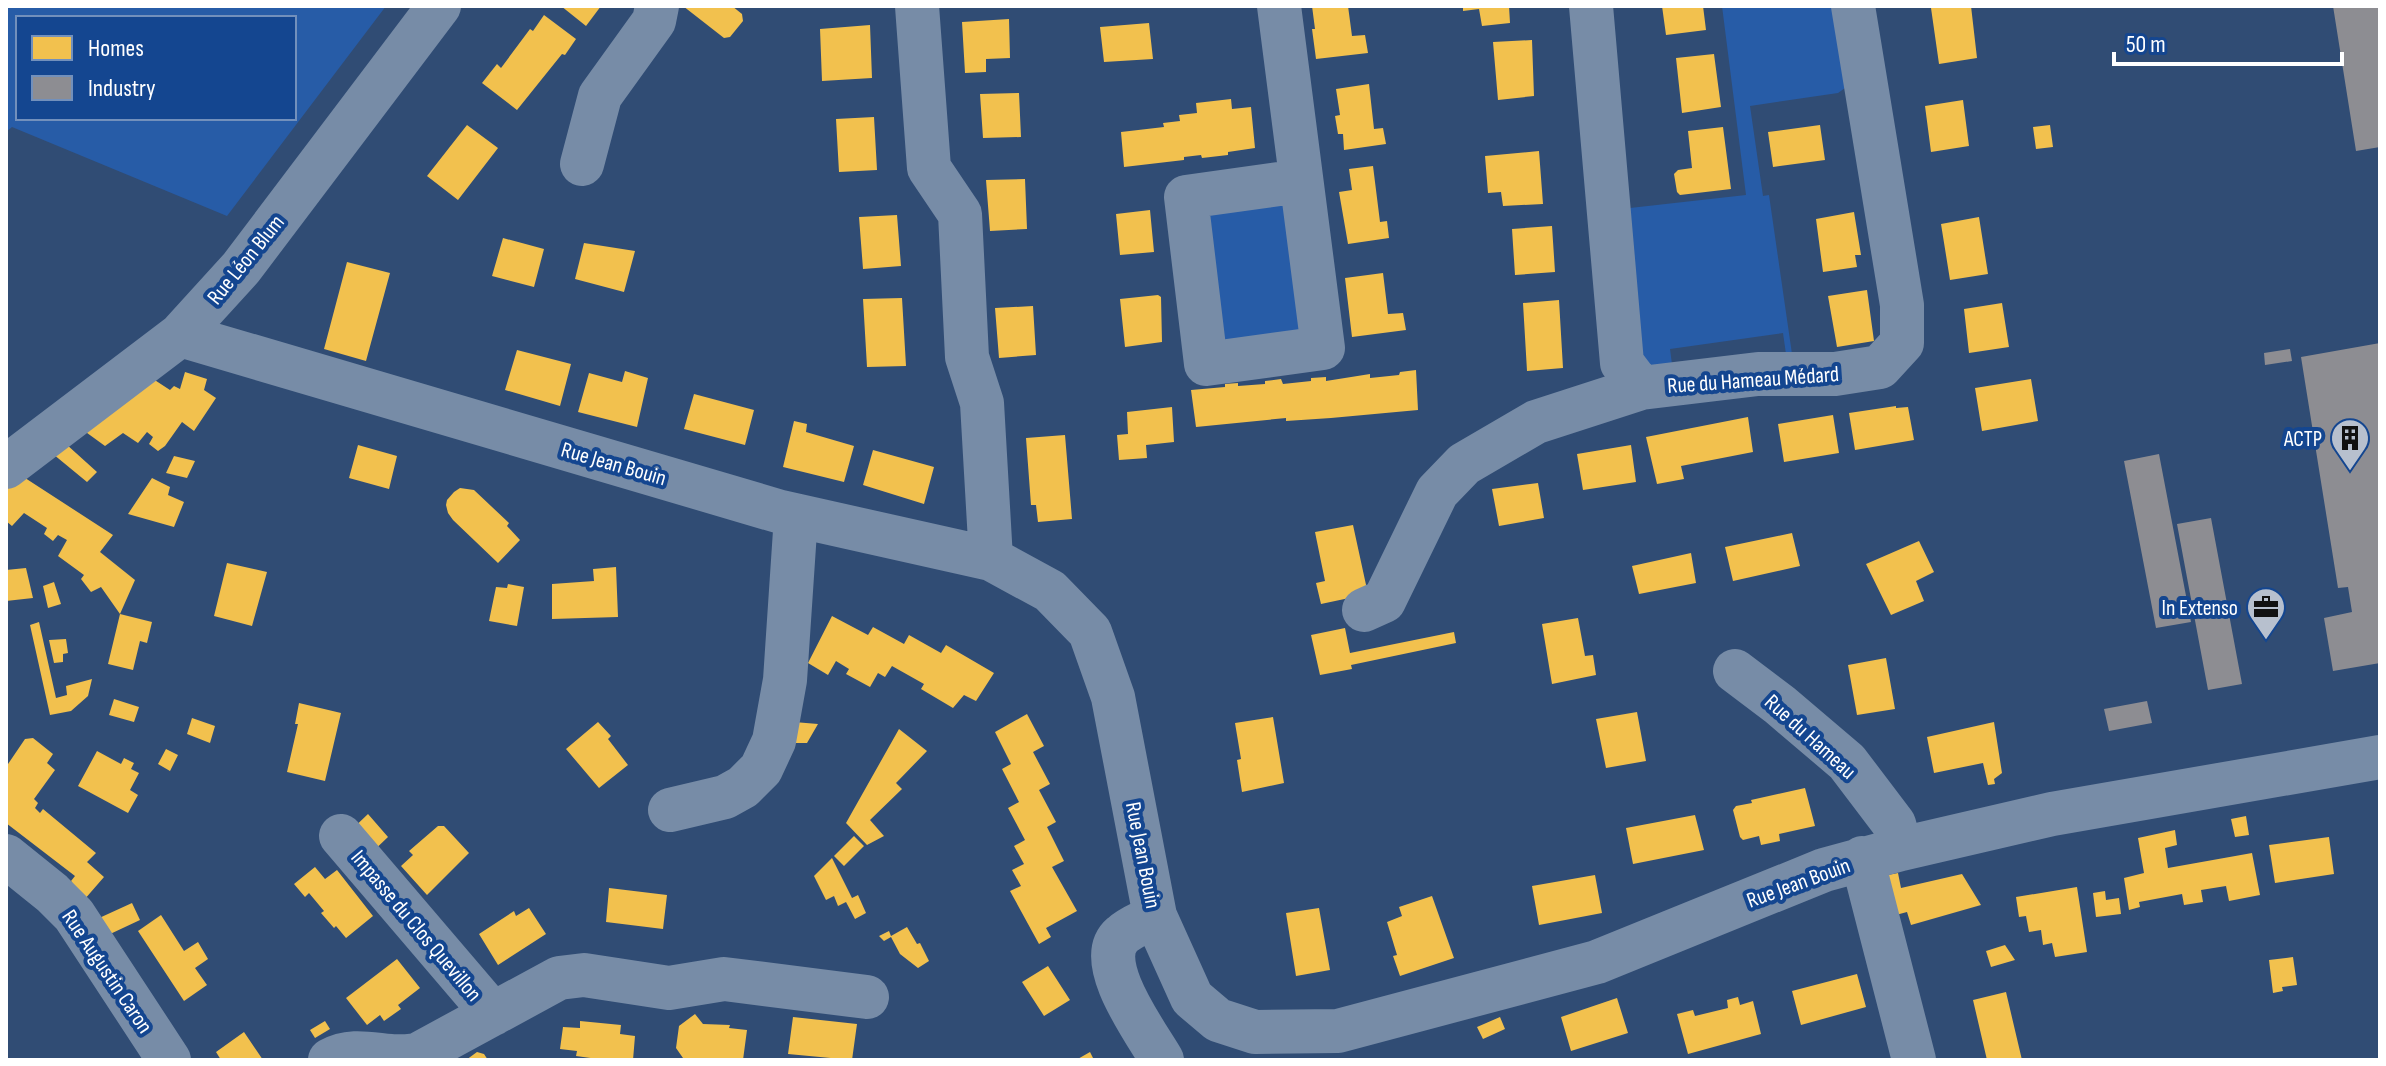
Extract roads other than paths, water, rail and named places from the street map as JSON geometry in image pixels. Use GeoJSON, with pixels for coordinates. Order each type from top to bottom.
{"type":"FeatureCollection","features":[{"type":"Feature","properties":{"kind":"street","name":"Rue Léon Blum"},"geometry":{"type":"LineString","coordinates":[[6,467],[180,335],[241,268],[439,6]]}},
{"type":"Feature","properties":{"kind":"street"},"geometry":{"type":"LineString","coordinates":[[582,164],[600,96],[654,21],[657,6]]}},
{"type":"Feature","properties":{"kind":"street"},"geometry":{"type":"LineString","coordinates":[[917,6],[929,168],[960,214],[967,357],[982,403],[991,559]]}},
{"type":"Feature","properties":{"kind":"street"},"geometry":{"type":"LineString","coordinates":[[1279,6],[1323,348],[1206,364],[1186,197],[1301,181]]}},
{"type":"Feature","properties":{"kind":"street","name":"Rue du Hameau Médard"},"geometry":{"type":"LineString","coordinates":[[1591,6],[1622,363],[1641,388],[1758,374],[1835,374],[1880,367],[1902,343],[1902,305],[1853,6]]}},
{"type":"Feature","properties":{"kind":"street","name":"Rue Jean Bouin"},"geometry":{"type":"LineString","coordinates":[[180,335],[796,516],[991,559],[1050,591],[1090,632],[1113,697],[1155,916],[1192,998],[1218,1020],[1255,1032],[1338,1031],[1597,962],[1824,870],[1882,854],[2052,814],[2380,757]]}},
{"type":"Feature","properties":{"kind":"street"},"geometry":{"type":"LineString","coordinates":[[1364,610],[1384,601],[1437,492],[1464,464],[1536,422],[1641,388]]}},
{"type":"Feature","properties":{"kind":"street"},"geometry":{"type":"LineString","coordinates":[[670,810],[725,797],[743,787],[761,769],[774,741],[785,680],[796,516]]}},
{"type":"Feature","properties":{"kind":"street","name":"Rue du Hameau"},"geometry":{"type":"LineString","coordinates":[[1735,671],[1847,762],[1894,824],[1882,854],[1914,1060]]}},
{"type":"Feature","properties":{"kind":"street","name":"Impasse du Clos Quevillon"},"geometry":{"type":"LineString","coordinates":[[341,836],[493,1014]]}},
{"type":"Feature","properties":{"kind":"street","name":"Rue Augustin Caron"},"geometry":{"type":"LineString","coordinates":[[6,856],[74,915],[169,1060]]}},
{"type":"Feature","properties":{"kind":"street"},"geometry":{"type":"LineString","coordinates":[[1155,916],[1120,936],[1112,954],[1116,981],[1162,1060]]}},
{"type":"Feature","properties":{"kind":"street"},"geometry":{"type":"LineString","coordinates":[[330,1060],[361,1051],[393,1056],[417,1055],[559,978],[584,975],[669,988],[724,979],[867,997]]}},
{"type":"Feature","properties":{"kind":"place","name":"ACTP"},"geometry":{"type":"Point","coordinates":[2350,472]}},
{"type":"Feature","properties":{"kind":"place","name":"In Extenso"},"geometry":{"type":"Point","coordinates":[2266,641]}}]}
